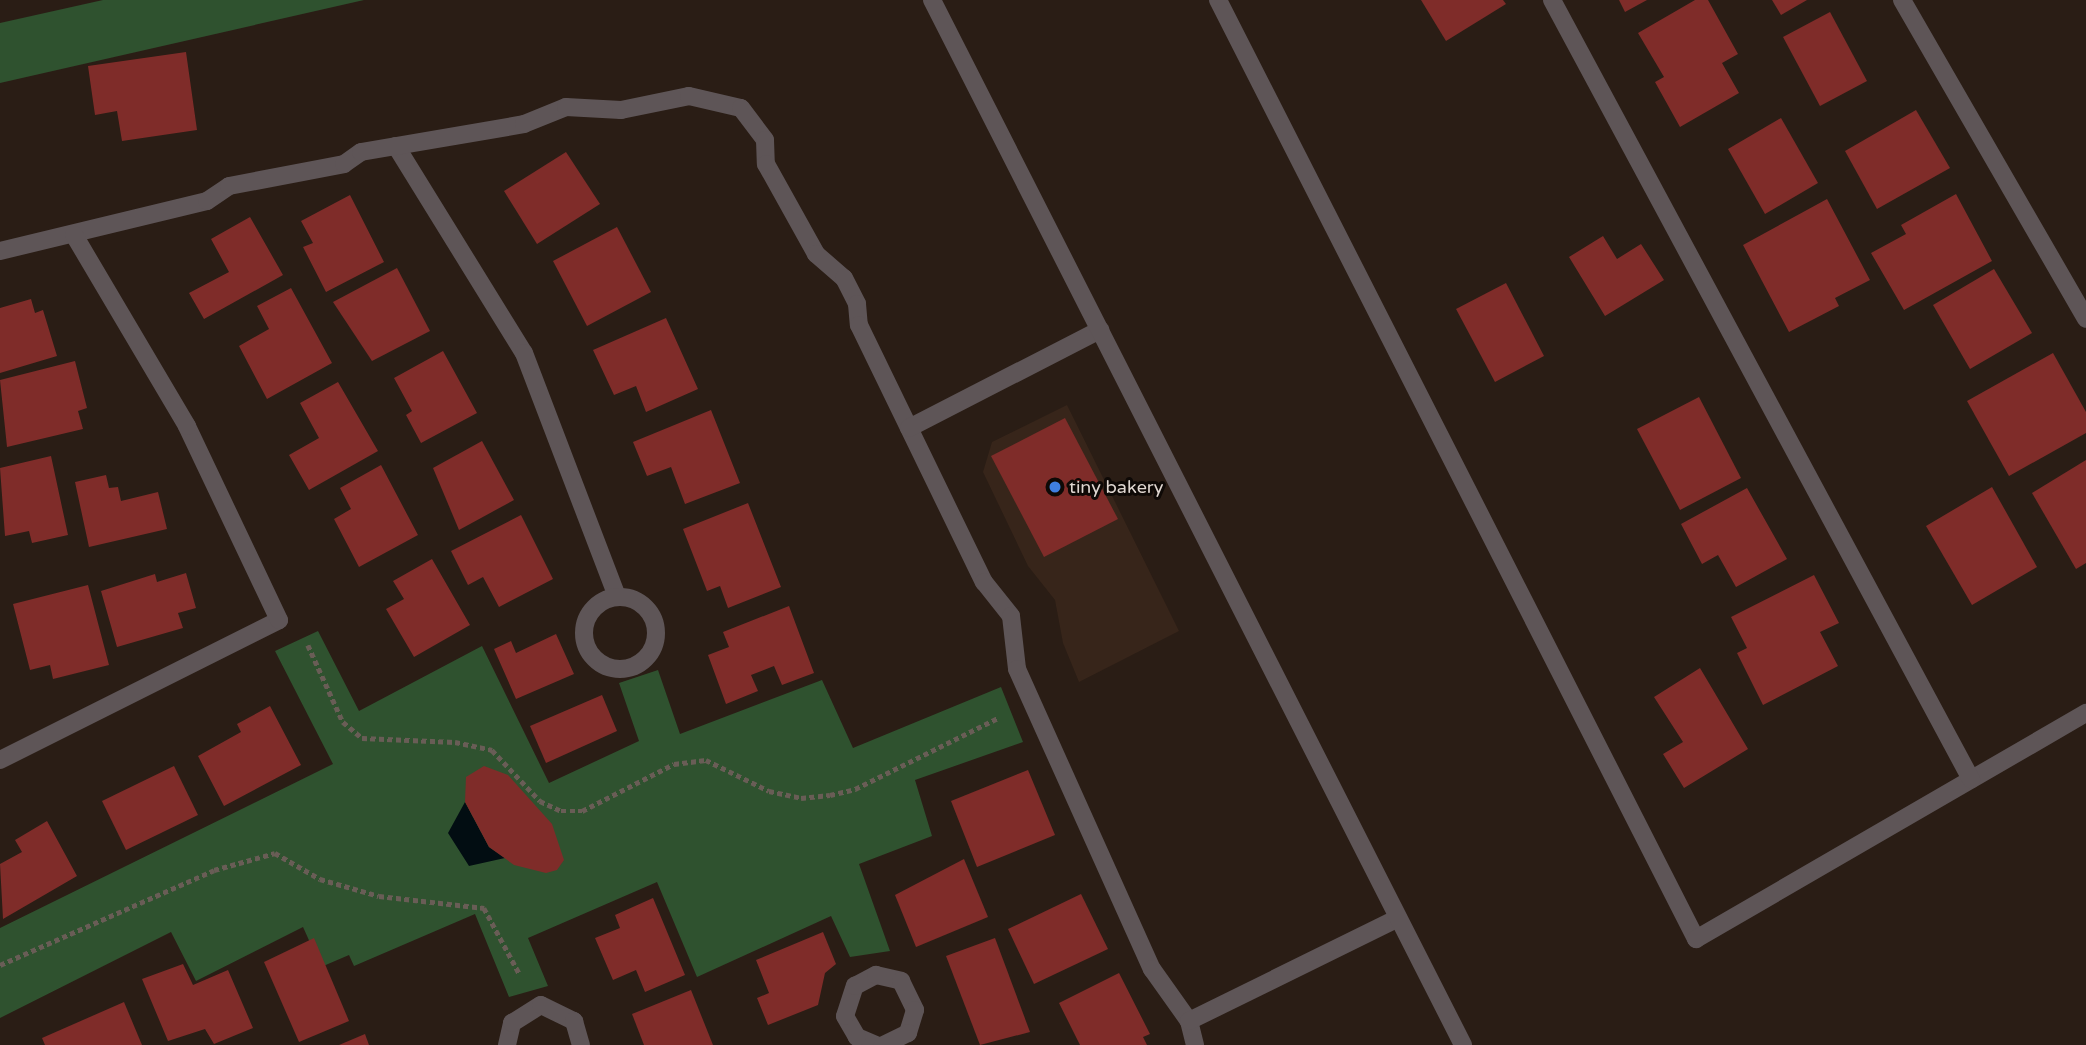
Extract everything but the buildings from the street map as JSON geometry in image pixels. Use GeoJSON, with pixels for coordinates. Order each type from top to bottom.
{"type":"FeatureCollection","features":[{"type":"Feature","properties":{"kind":"street"},"geometry":{"type":"LineString","coordinates":[[932,0],[1463,1045]]}},
{"type":"Feature","properties":{"kind":"street"},"geometry":{"type":"LineString","coordinates":[[1218,0],[1696,939],[2086,713]]}},
{"type":"Feature","properties":{"kind":"street"},"geometry":{"type":"LineString","coordinates":[[1552,0],[1971,779]]}},
{"type":"Feature","properties":{"kind":"street"},"geometry":{"type":"LineString","coordinates":[[1902,0],[2086,318]]}},
{"type":"Feature","properties":{"kind":"street"},"geometry":{"type":"LineString","coordinates":[[0,251],[207,201],[229,186],[344,164],[361,152],[524,124],[566,107],[621,110],[689,96],[741,108],[765,140],[766,164],[816,254],[844,278],[857,304],[859,324],[984,582],[1011,616],[1017,669],[1152,969],[1189,1021],[1195,1045]]}},
{"type":"Feature","properties":{"kind":"street"},"geometry":{"type":"LineString","coordinates":[[396,146],[524,353],[617,597]]}},
{"type":"Feature","properties":{"kind":"street"},"geometry":{"type":"LineString","coordinates":[[0,760],[279,620],[187,426],[75,235]]}},
{"type":"Feature","properties":{"kind":"street"},"geometry":{"type":"LineString","coordinates":[[909,428],[1100,330]]}},
{"type":"Feature","properties":{"kind":"street"},"geometry":{"type":"LineString","coordinates":[[617,597],[639,601],[656,631],[656,643],[643,662],[621,669],[598,662],[585,641],[595,607],[617,597]]}},
{"type":"Feature","properties":{"kind":"street"},"geometry":{"type":"LineString","coordinates":[[1189,1021],[1398,918]]}},
{"type":"Feature","properties":{"kind":"street"},"geometry":{"type":"LineString","coordinates":[[875,1045],[857,1037],[845,1016],[855,986],[876,975],[901,981],[915,1010],[908,1033],[883,1045]]}},
{"type":"Feature","properties":{"kind":"street"},"geometry":{"type":"LineString","coordinates":[[507,1045],[512,1023],[530,1008],[541,1005],[564,1012],[574,1021],[581,1045]]}},
{"type":"Feature","properties":{"kind":"path"},"geometry":{"type":"LineString","coordinates":[[279,620],[304,637],[343,722],[362,738],[455,742],[492,750],[540,801],[561,811],[582,811],[674,764],[706,760],[769,791],[801,798],[830,795],[855,789],[1032,703]]}},
{"type":"Feature","properties":{"kind":"path"},"geometry":{"type":"LineString","coordinates":[[0,965],[214,870],[275,853],[320,879],[379,896],[484,908],[515,960],[530,1008]]}},
{"type":"Feature","properties":{"kind":"shaded area"},"geometry":{"type":"Polygon","coordinates":[[[1067,405],[1179,631],[1079,682],[1063,643],[1055,600],[1028,566],[983,472],[992,442],[1067,405]]]}},
{"type":"Feature","properties":{"kind":"shaded area"},"geometry":{"type":"Polygon","coordinates":[[[465,802],[489,847],[505,858],[469,866],[448,833],[465,802]]]}},
{"type":"Feature","properties":{"kind":"green space"},"geometry":{"type":"Polygon","coordinates":[[[103,0],[364,0],[0,83],[0,23],[103,0]]]}},
{"type":"Feature","properties":{"kind":"green space"},"geometry":{"type":"Polygon","coordinates":[[[318,631],[359,711],[482,646],[549,783],[639,741],[619,683],[658,670],[680,734],[822,680],[853,748],[1001,687],[1023,742],[915,780],[932,836],[859,864],[890,951],[850,957],[831,916],[697,977],[657,882],[528,938],[548,986],[509,997],[475,914],[354,966],[349,955],[321,967],[303,927],[196,981],[171,932],[0,1018],[0,928],[333,764],[275,651],[318,631]]]}},
{"type":"Feature","properties":{"kind":"place","name":"tiny bakery"},"geometry":{"type":"Point","coordinates":[1055,487]}}]}
